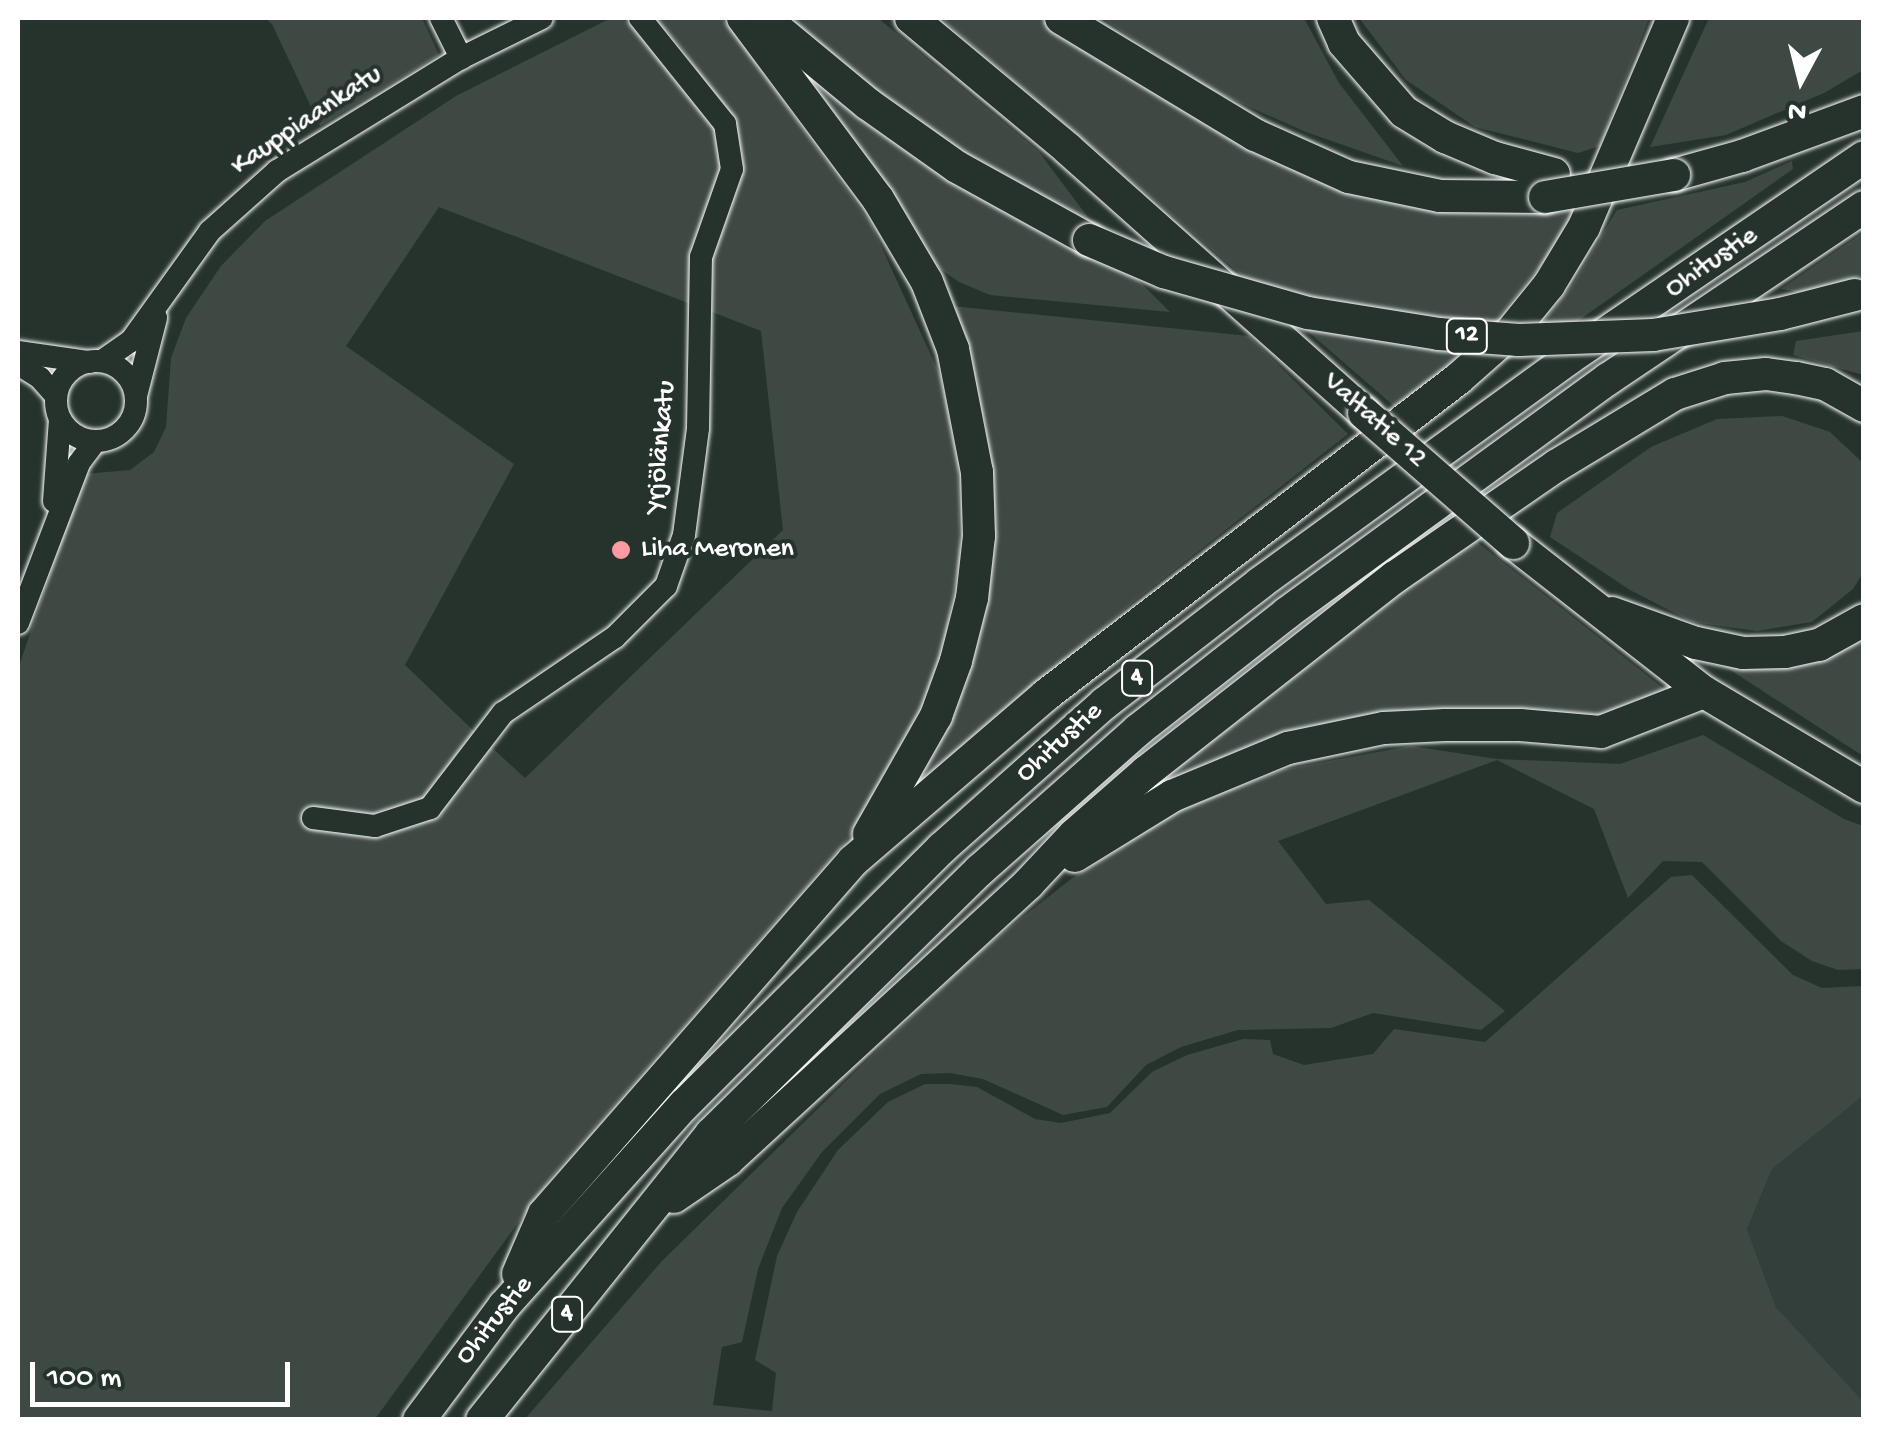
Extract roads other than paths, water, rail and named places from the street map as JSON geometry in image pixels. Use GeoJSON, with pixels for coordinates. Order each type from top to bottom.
{"type":"FeatureCollection","features":[{"type":"Feature","properties":{"kind":"highway"},"geometry":{"type":"LineString","coordinates":[[743,18],[878,199],[926,282],[953,349],[977,472],[974,582],[956,660],[936,716],[853,861]]}},
{"type":"Feature","properties":{"kind":"highway","name":"12"},"geometry":{"type":"LineString","coordinates":[[764,18],[868,104],[957,167],[1089,240],[1164,272],[1308,313],[1439,334],[1519,340],[1654,335],[1713,327],[1859,294]]}},
{"type":"Feature","properties":{"kind":"highway","name":"Valtatie 12"},"geometry":{"type":"LineString","coordinates":[[912,18],[1068,149],[1513,544],[1589,606],[1704,692],[1864,787]]}},
{"type":"Feature","properties":{"kind":"highway"},"geometry":{"type":"LineString","coordinates":[[1061,18],[1242,128],[1350,177],[1440,196],[1674,176],[1742,156],[1864,110]]}},
{"type":"Feature","properties":{"kind":"highway"},"geometry":{"type":"LineString","coordinates":[[1333,18],[1344,43],[1404,112],[1549,185]]}},
{"type":"Feature","properties":{"kind":"highway"},"geometry":{"type":"LineString","coordinates":[[504,1306],[544,1214],[853,861],[1046,694],[1458,379],[1510,333],[1549,284],[1584,227],[1673,18]]}},
{"type":"Feature","properties":{"kind":"highway","name":"Ohitustie"},"geometry":{"type":"LineString","coordinates":[[419,1420],[504,1306],[684,1105],[942,848],[1104,703],[1260,583],[1568,359],[1864,158]]}},
{"type":"Feature","properties":{"kind":"highway","name":"Ohitustie"},"geometry":{"type":"LineString","coordinates":[[482,1420],[711,1134],[980,870],[1138,730],[1288,613],[1608,379],[1864,207]]}},
{"type":"Feature","properties":{"kind":"highway"},"geometry":{"type":"LineString","coordinates":[[650,1212],[728,1160],[1146,772],[1396,578],[1556,466],[1675,394],[1725,378],[1766,374],[1825,384],[1864,406]]}},
{"type":"Feature","properties":{"kind":"highway"},"geometry":{"type":"LineString","coordinates":[[1589,606],[1696,644],[1743,653],[1785,652],[1819,645],[1864,620]]}},
{"type":"Feature","properties":{"kind":"highway"},"geometry":{"type":"LineString","coordinates":[[1028,884],[1172,796],[1288,748],[1384,728],[1445,724],[1520,724],[1600,732],[1704,692]]}},
{"type":"Feature","properties":{"kind":"street"},"geometry":{"type":"LineString","coordinates":[[441,18],[461,58]]}},
{"type":"Feature","properties":{"kind":"street","name":"Kauppiaankatu"},"geometry":{"type":"LineString","coordinates":[[95,362],[123,350],[210,231],[253,191],[461,58],[542,18]]}},
{"type":"Feature","properties":{"kind":"street","name":"Yrjölänkatu"},"geometry":{"type":"LineString","coordinates":[[313,818],[375,826],[430,808],[503,713],[615,637],[666,586],[684,535],[692,485],[698,428],[701,256],[732,169],[724,124],[640,18]]}},
{"type":"Feature","properties":{"kind":"street"},"geometry":{"type":"LineString","coordinates":[[18,623],[78,463],[96,442],[121,433],[130,423],[163,296]]}},
{"type":"Feature","properties":{"kind":"street"},"geometry":{"type":"LineString","coordinates":[[18,352],[95,362],[124,373],[136,396]]}},
{"type":"Feature","properties":{"kind":"street"},"geometry":{"type":"LineString","coordinates":[[50,530],[58,408],[67,374],[95,362]]}},
{"type":"Feature","properties":{"kind":"street"},"geometry":{"type":"LineString","coordinates":[[18,364],[40,378],[74,436],[96,442]]}},
{"type":"Feature","properties":{"kind":"place","name":"Liha Meronen"},"geometry":{"type":"Point","coordinates":[621,550]}}]}
